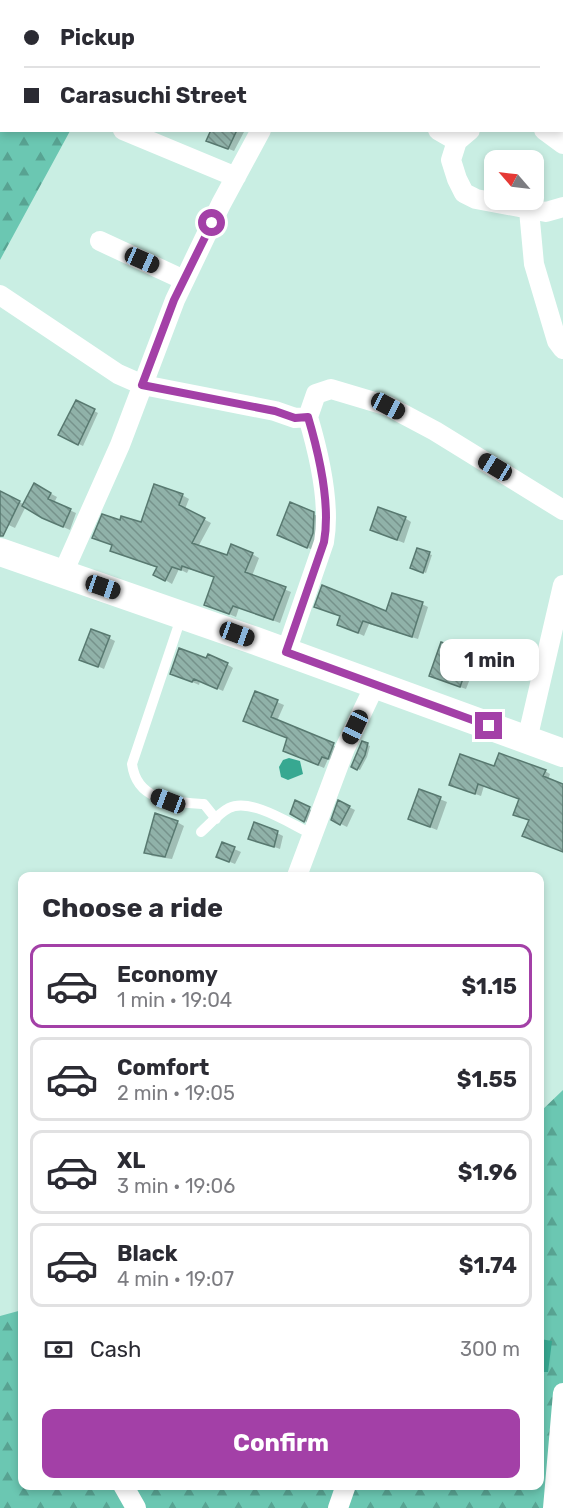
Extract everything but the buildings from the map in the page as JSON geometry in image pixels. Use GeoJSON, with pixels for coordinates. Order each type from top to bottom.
{"type":"FeatureCollection","features":[{"type":"Feature","properties":{"kind":"street"},"geometry":{"type":"LineString","coordinates":[[128,132],[236,177]]}},
{"type":"Feature","properties":{"kind":"street"},"geometry":{"type":"LineString","coordinates":[[63,573],[120,445],[174,300],[260,132]]}},
{"type":"Feature","properties":{"kind":"street"},"geometry":{"type":"LineString","coordinates":[[447,132],[464,136],[451,160],[464,193],[484,202]]}},
{"type":"Feature","properties":{"kind":"street"},"geometry":{"type":"LineString","coordinates":[[547,132],[563,144]]}},
{"type":"Feature","properties":{"kind":"street"},"geometry":{"type":"LineString","coordinates":[[563,207],[546,212],[529,210],[534,264],[557,341],[563,349]]}},
{"type":"Feature","properties":{"kind":"street"},"geometry":{"type":"LineString","coordinates":[[100,241],[184,279]]}},
{"type":"Feature","properties":{"kind":"street"},"geometry":{"type":"LineString","coordinates":[[0,295],[118,374],[142,385],[275,411],[295,418],[308,417]]}},
{"type":"Feature","properties":{"kind":"street"},"geometry":{"type":"LineString","coordinates":[[286,652],[324,542],[327,525],[318,451],[308,417],[316,394],[331,389],[388,406],[435,431],[563,510]]}},
{"type":"Feature","properties":{"kind":"street"},"geometry":{"type":"LineString","coordinates":[[0,552],[286,652],[563,753]]}},
{"type":"Feature","properties":{"kind":"street"},"geometry":{"type":"LineString","coordinates":[[527,740],[563,585]]}},
{"type":"Feature","properties":{"kind":"street"},"geometry":{"type":"LineString","coordinates":[[298,872],[345,748],[375,685]]}},
{"type":"Feature","properties":{"kind":"street"},"geometry":{"type":"LineString","coordinates":[[553,1508],[550,1434],[563,1393]]}},
{"type":"Feature","properties":{"kind":"street"},"geometry":{"type":"LineString","coordinates":[[126,1490],[136,1508]]}},
{"type":"Feature","properties":{"kind":"street"},"geometry":{"type":"LineString","coordinates":[[338,1508],[344,1490]]}},
{"type":"Feature","properties":{"kind":"lane"},"geometry":{"type":"LineString","coordinates":[[182,615],[132,764],[134,776],[150,794],[168,801],[204,804],[216,819]]}},
{"type":"Feature","properties":{"kind":"lane"},"geometry":{"type":"LineString","coordinates":[[201,832],[229,808],[249,806],[312,834]]}},
{"type":"Feature","properties":{"kind":"green space"},"geometry":{"type":"Polygon","coordinates":[[[0,132],[69,132],[0,260],[0,132]]]}},
{"type":"Feature","properties":{"kind":"green space"},"geometry":{"type":"Polygon","coordinates":[[[563,1090],[563,1508],[0,1508],[0,1316],[18,1311],[18,1490],[544,1490],[544,1108],[563,1090]]]}},
{"type":"Feature","properties":{"kind":"shaded area"},"geometry":{"type":"Polygon","coordinates":[[[289,758],[300,761],[303,774],[288,780],[281,777],[279,767],[283,760],[289,758]]]}},
{"type":"Feature","properties":{"kind":"shaded area"},"geometry":{"type":"Polygon","coordinates":[[[544,1340],[552,1341],[548,1372],[544,1372],[544,1340]]]}},
{"type":"Feature","properties":{"kind":"route"},"geometry":{"type":"LineString","coordinates":[[212,223],[174,300],[142,385],[275,411],[295,418],[308,417],[318,451],[327,525],[324,542],[286,652],[489,726]]}}]}
